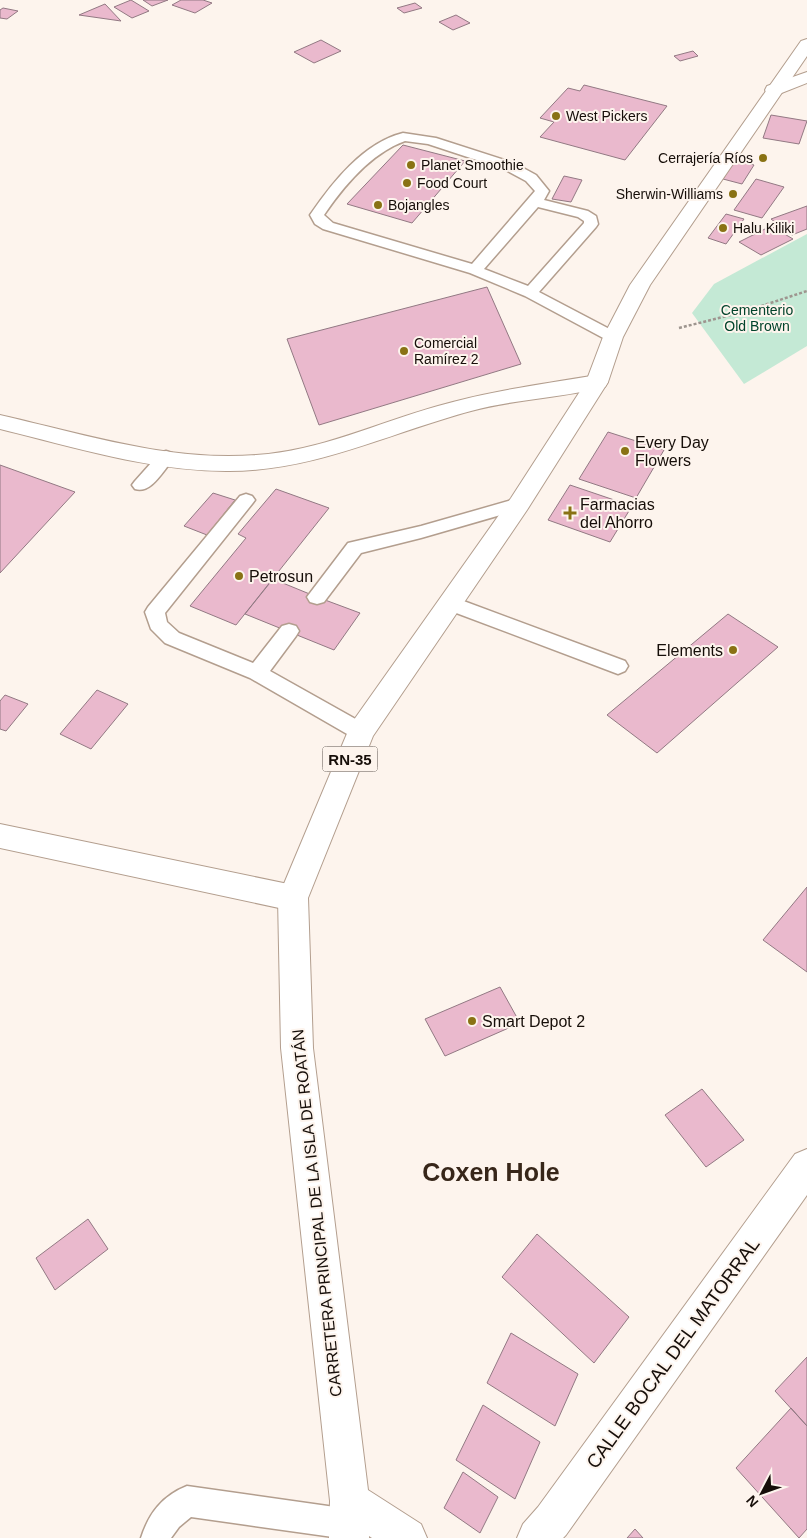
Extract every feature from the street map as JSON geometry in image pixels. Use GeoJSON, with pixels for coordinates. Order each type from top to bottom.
{"type":"FeatureCollection","features":[{"type":"Feature","properties":{"kind":"main road","name":"CARRETERA PRINCIPAL DE LA ISLA DE ROATÁN"},"geometry":{"type":"LineString","coordinates":[[349,1521],[297,1048],[294,898],[361,732],[519,504],[597,382],[613,337],[640,285],[807,44]]}},
{"type":"Feature","properties":{"kind":"main road"},"geometry":{"type":"LineString","coordinates":[[774,90],[807,78]]}},
{"type":"Feature","properties":{"kind":"main road"},"geometry":{"type":"LineString","coordinates":[[0,422],[133,453],[212,464],[257,463],[320,452],[470,404],[597,382]]}},
{"type":"Feature","properties":{"kind":"main road"},"geometry":{"type":"LineString","coordinates":[[0,836],[294,898]]}},
{"type":"Feature","properties":{"kind":"main road","name":"CALLE BOCAL DEL MATORRAL"},"geometry":{"type":"LineString","coordinates":[[537,1532],[807,1166]]}},
{"type":"Feature","properties":{"kind":"main road"},"geometry":{"type":"LineString","coordinates":[[349,1521],[407,1538]]}},
{"type":"Feature","properties":{"kind":"lane"},"geometry":{"type":"LineString","coordinates":[[475,270],[535,202],[542,191],[537,182],[508,166],[424,139],[403,137],[378,148],[327,198],[317,215],[320,221],[328,226],[475,270],[530,293],[613,337]]}},
{"type":"Feature","properties":{"kind":"lane"},"geometry":{"type":"LineString","coordinates":[[530,293],[591,224],[591,219],[582,214],[535,202]]}},
{"type":"Feature","properties":{"kind":"lane"},"geometry":{"type":"LineString","coordinates":[[141,484],[166,457]]}},
{"type":"Feature","properties":{"kind":"lane"},"geometry":{"type":"LineString","coordinates":[[246,500],[155,612],[155,621],[172,638],[257,672],[361,732]]}},
{"type":"Feature","properties":{"kind":"lane"},"geometry":{"type":"LineString","coordinates":[[317,597],[355,548],[421,532],[519,504]]}},
{"type":"Feature","properties":{"kind":"lane"},"geometry":{"type":"LineString","coordinates":[[450,603],[618,666]]}},
{"type":"Feature","properties":{"kind":"lane"},"geometry":{"type":"LineString","coordinates":[[257,672],[289,631]]}},
{"type":"Feature","properties":{"kind":"lane"},"geometry":{"type":"LineString","coordinates":[[156,1538],[159,1528],[171,1511],[187,1501],[349,1521]]}},
{"type":"Feature","properties":{"kind":"path"},"geometry":{"type":"LineString","coordinates":[[679,328],[743,312],[807,290]]}},
{"type":"Feature","properties":{"kind":"green space","name":"Cementerio Old Brown"},"geometry":{"type":"Polygon","coordinates":[[[807,234],[807,346],[744,384],[692,313],[714,284],[807,234]]]}},
{"type":"Feature","properties":{"kind":"building"},"geometry":{"type":"Polygon","coordinates":[[[131,0],[149,11],[132,18],[114,7],[131,0]]]}},
{"type":"Feature","properties":{"kind":"building"},"geometry":{"type":"Polygon","coordinates":[[[143,0],[168,0],[152,6],[143,0]]]}},
{"type":"Feature","properties":{"kind":"building"},"geometry":{"type":"Polygon","coordinates":[[[181,0],[203,0],[212,3],[195,13],[172,5],[181,0]]]}},
{"type":"Feature","properties":{"kind":"building"},"geometry":{"type":"Polygon","coordinates":[[[415,3],[422,8],[404,13],[397,8],[415,3]]]}},
{"type":"Feature","properties":{"kind":"building"},"geometry":{"type":"Polygon","coordinates":[[[105,4],[121,21],[79,15],[105,4]]]}},
{"type":"Feature","properties":{"kind":"building"},"geometry":{"type":"Polygon","coordinates":[[[3,8],[18,11],[7,19],[0,18],[0,10],[3,8]]]}},
{"type":"Feature","properties":{"kind":"building"},"geometry":{"type":"Polygon","coordinates":[[[456,15],[470,23],[453,30],[439,22],[456,15]]]}},
{"type":"Feature","properties":{"kind":"building"},"geometry":{"type":"Polygon","coordinates":[[[321,40],[341,51],[314,63],[294,52],[321,40]]]}},
{"type":"Feature","properties":{"kind":"building"},"geometry":{"type":"Polygon","coordinates":[[[693,51],[698,56],[680,61],[674,56],[693,51]]]}},
{"type":"Feature","properties":{"kind":"building"},"geometry":{"type":"Polygon","coordinates":[[[584,85],[667,106],[625,160],[540,137],[554,122],[540,118],[568,88],[580,91],[584,85]]]}},
{"type":"Feature","properties":{"kind":"building"},"geometry":{"type":"Polygon","coordinates":[[[771,115],[807,121],[799,144],[763,138],[771,115]]]}},
{"type":"Feature","properties":{"kind":"building","name":"Food Court"},"geometry":{"type":"Polygon","coordinates":[[[403,145],[465,161],[412,223],[347,204],[403,145]]]}},
{"type":"Feature","properties":{"kind":"building"},"geometry":{"type":"Polygon","coordinates":[[[735,160],[754,165],[742,184],[723,179],[735,160]]]}},
{"type":"Feature","properties":{"kind":"building"},"geometry":{"type":"Polygon","coordinates":[[[564,176],[582,180],[571,202],[552,199],[564,176]]]}},
{"type":"Feature","properties":{"kind":"building"},"geometry":{"type":"Polygon","coordinates":[[[756,179],[784,187],[762,218],[734,210],[756,179]]]}},
{"type":"Feature","properties":{"kind":"building"},"geometry":{"type":"Polygon","coordinates":[[[807,206],[807,229],[792,235],[771,219],[807,206]]]}},
{"type":"Feature","properties":{"kind":"building"},"geometry":{"type":"Polygon","coordinates":[[[726,214],[744,219],[726,244],[708,238],[726,214]]]}},
{"type":"Feature","properties":{"kind":"building"},"geometry":{"type":"Polygon","coordinates":[[[771,226],[793,239],[761,255],[739,242],[771,226]]]}},
{"type":"Feature","properties":{"kind":"building","name":"Comercial Ramírez 2"},"geometry":{"type":"Polygon","coordinates":[[[487,287],[521,364],[319,425],[287,339],[487,287]]]}},
{"type":"Feature","properties":{"kind":"building"},"geometry":{"type":"Polygon","coordinates":[[[608,432],[664,450],[636,498],[579,479],[608,432]]]}},
{"type":"Feature","properties":{"kind":"building"},"geometry":{"type":"Polygon","coordinates":[[[0,465],[75,492],[0,573],[0,465]]]}},
{"type":"Feature","properties":{"kind":"building"},"geometry":{"type":"Polygon","coordinates":[[[570,485],[632,506],[610,542],[548,520],[570,485]]]}},
{"type":"Feature","properties":{"kind":"building"},"geometry":{"type":"Polygon","coordinates":[[[276,489],[329,508],[236,625],[190,606],[246,538],[238,534],[276,489]]]}},
{"type":"Feature","properties":{"kind":"building"},"geometry":{"type":"Polygon","coordinates":[[[213,493],[235,500],[207,535],[184,526],[213,493]]]}},
{"type":"Feature","properties":{"kind":"building"},"geometry":{"type":"Polygon","coordinates":[[[273,579],[360,613],[334,650],[245,614],[273,579]]]}},
{"type":"Feature","properties":{"kind":"building"},"geometry":{"type":"Polygon","coordinates":[[[728,614],[778,647],[657,753],[607,715],[728,614]]]}},
{"type":"Feature","properties":{"kind":"building"},"geometry":{"type":"Polygon","coordinates":[[[97,690],[128,704],[91,749],[60,734],[97,690]]]}},
{"type":"Feature","properties":{"kind":"building"},"geometry":{"type":"Polygon","coordinates":[[[5,695],[28,704],[6,731],[0,729],[0,701],[5,695]]]}},
{"type":"Feature","properties":{"kind":"building"},"geometry":{"type":"Polygon","coordinates":[[[807,887],[807,972],[763,940],[807,887]]]}},
{"type":"Feature","properties":{"kind":"building","name":"Smart Depot 2"},"geometry":{"type":"Polygon","coordinates":[[[500,987],[520,1023],[445,1056],[425,1019],[500,987]]]}},
{"type":"Feature","properties":{"kind":"building"},"geometry":{"type":"Polygon","coordinates":[[[702,1089],[744,1140],[706,1167],[665,1115],[702,1089]]]}},
{"type":"Feature","properties":{"kind":"building"},"geometry":{"type":"Polygon","coordinates":[[[88,1219],[108,1249],[55,1290],[36,1258],[88,1219]]]}},
{"type":"Feature","properties":{"kind":"building"},"geometry":{"type":"Polygon","coordinates":[[[537,1234],[629,1317],[594,1363],[502,1277],[537,1234]]]}},
{"type":"Feature","properties":{"kind":"building"},"geometry":{"type":"Polygon","coordinates":[[[511,1333],[578,1374],[555,1426],[487,1383],[511,1333]]]}},
{"type":"Feature","properties":{"kind":"building"},"geometry":{"type":"Polygon","coordinates":[[[807,1357],[807,1426],[775,1391],[807,1357]]]}},
{"type":"Feature","properties":{"kind":"building"},"geometry":{"type":"Polygon","coordinates":[[[483,1405],[540,1442],[515,1499],[456,1460],[483,1405]]]}},
{"type":"Feature","properties":{"kind":"building"},"geometry":{"type":"Polygon","coordinates":[[[791,1408],[807,1426],[807,1529],[799,1538],[736,1468],[791,1408]]]}},
{"type":"Feature","properties":{"kind":"building"},"geometry":{"type":"Polygon","coordinates":[[[463,1472],[498,1497],[480,1533],[444,1508],[463,1472]]]}},
{"type":"Feature","properties":{"kind":"building"},"geometry":{"type":"Polygon","coordinates":[[[635,1529],[643,1538],[627,1538],[635,1529]]]}},
{"type":"Feature","properties":{"kind":"place","name":"West Pickers"},"geometry":{"type":"Point","coordinates":[556,116]}},
{"type":"Feature","properties":{"kind":"place","name":"Cerrajería Ríos"},"geometry":{"type":"Point","coordinates":[763,158]}},
{"type":"Feature","properties":{"kind":"place","name":"Planet Smoothie"},"geometry":{"type":"Point","coordinates":[411,165]}},
{"type":"Feature","properties":{"kind":"place","name":"Food Court"},"geometry":{"type":"Point","coordinates":[407,183]}},
{"type":"Feature","properties":{"kind":"place","name":"Sherwin-Williams"},"geometry":{"type":"Point","coordinates":[733,194]}},
{"type":"Feature","properties":{"kind":"place","name":"Bojangles"},"geometry":{"type":"Point","coordinates":[378,205]}},
{"type":"Feature","properties":{"kind":"place","name":"Halu Kiliki"},"geometry":{"type":"Point","coordinates":[723,228]}},
{"type":"Feature","properties":{"kind":"place","name":"Comercial Ramírez 2"},"geometry":{"type":"Point","coordinates":[404,351]}},
{"type":"Feature","properties":{"kind":"place","name":"Every Day Flowers"},"geometry":{"type":"Point","coordinates":[625,451]}},
{"type":"Feature","properties":{"kind":"place","name":"Farmacias del Ahorro"},"geometry":{"type":"Point","coordinates":[570,513]}},
{"type":"Feature","properties":{"kind":"place","name":"Petrosun"},"geometry":{"type":"Point","coordinates":[239,576]}},
{"type":"Feature","properties":{"kind":"place","name":"Elements"},"geometry":{"type":"Point","coordinates":[733,650]}},
{"type":"Feature","properties":{"kind":"place","name":"Smart Depot 2"},"geometry":{"type":"Point","coordinates":[472,1021]}},
{"type":"Feature","properties":{"kind":"district","name":"Coxen Hole"},"geometry":{"type":"Point","coordinates":[491,1172]}}]}
